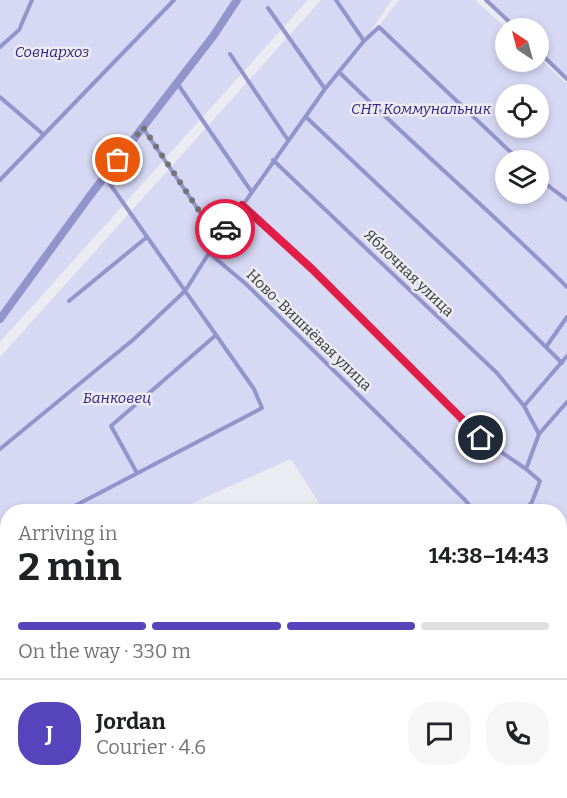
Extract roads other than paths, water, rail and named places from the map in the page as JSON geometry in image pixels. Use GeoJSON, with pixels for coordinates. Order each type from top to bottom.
{"type":"FeatureCollection","features":[{"type":"Feature","properties":{"kind":"street"},"geometry":{"type":"LineString","coordinates":[[0,319],[105,176],[214,35],[237,0]]}},
{"type":"Feature","properties":{"kind":"lane"},"geometry":{"type":"LineString","coordinates":[[0,47],[19,30],[32,0]]}},
{"type":"Feature","properties":{"kind":"lane"},"geometry":{"type":"LineString","coordinates":[[0,180],[174,0]]}},
{"type":"Feature","properties":{"kind":"lane"},"geometry":{"type":"LineString","coordinates":[[336,0],[364,41]]}},
{"type":"Feature","properties":{"kind":"lane"},"geometry":{"type":"LineString","coordinates":[[486,0],[505,18]]}},
{"type":"Feature","properties":{"kind":"lane"},"geometry":{"type":"LineString","coordinates":[[268,8],[325,89]]}},
{"type":"Feature","properties":{"kind":"lane"},"geometry":{"type":"LineString","coordinates":[[0,448],[134,339],[185,291],[273,160],[325,89],[378,27],[508,150]]}},
{"type":"Feature","properties":{"kind":"lane"},"geometry":{"type":"LineString","coordinates":[[230,54],[288,140]]}},
{"type":"Feature","properties":{"kind":"lane"},"geometry":{"type":"LineString","coordinates":[[549,62],[567,79]]}},
{"type":"Feature","properties":{"kind":"lane"},"geometry":{"type":"LineString","coordinates":[[339,72],[444,172],[518,237],[567,287]]}},
{"type":"Feature","properties":{"kind":"lane"},"geometry":{"type":"LineString","coordinates":[[177,83],[251,191]]}},
{"type":"Feature","properties":{"kind":"lane"},"geometry":{"type":"LineString","coordinates":[[0,97],[44,135]]}},
{"type":"Feature","properties":{"kind":"lane"},"geometry":{"type":"LineString","coordinates":[[306,117],[562,363]]}},
{"type":"Feature","properties":{"kind":"lane"},"geometry":{"type":"LineString","coordinates":[[143,127],[218,239]]}},
{"type":"Feature","properties":{"kind":"lane","name":"Яблочная улица"},"geometry":{"type":"LineString","coordinates":[[273,160],[497,373],[524,406],[539,434]]}},
{"type":"Feature","properties":{"kind":"lane"},"geometry":{"type":"LineString","coordinates":[[78,504],[262,408],[254,389],[105,176]]}},
{"type":"Feature","properties":{"kind":"lane"},"geometry":{"type":"LineString","coordinates":[[549,186],[567,200]]}},
{"type":"Feature","properties":{"kind":"lane"},"geometry":{"type":"LineString","coordinates":[[242,205],[312,269],[481,438],[540,481],[530,504]]}},
{"type":"Feature","properties":{"kind":"lane"},"geometry":{"type":"LineString","coordinates":[[69,301],[147,237]]}},
{"type":"Feature","properties":{"kind":"lane","name":"Ново-Вишнёвая улица"},"geometry":{"type":"LineString","coordinates":[[209,253],[254,292],[468,504]]}},
{"type":"Feature","properties":{"kind":"lane"},"geometry":{"type":"LineString","coordinates":[[546,347],[567,317]]}},
{"type":"Feature","properties":{"kind":"lane"},"geometry":{"type":"LineString","coordinates":[[137,473],[111,426],[216,335]]}},
{"type":"Feature","properties":{"kind":"lane"},"geometry":{"type":"LineString","coordinates":[[524,406],[567,356]]}},
{"type":"Feature","properties":{"kind":"lane"},"geometry":{"type":"LineString","coordinates":[[526,469],[539,434],[567,402]]}},
{"type":"Feature","properties":{"kind":"park label","name":"Совнархоз"},"geometry":{"type":"Point","coordinates":[52,52]}},
{"type":"Feature","properties":{"kind":"park label","name":"СНТ Коммунальник"},"geometry":{"type":"Point","coordinates":[421,109]}},
{"type":"Feature","properties":{"kind":"park label","name":"Банковец"},"geometry":{"type":"Point","coordinates":[117,398]}}]}
